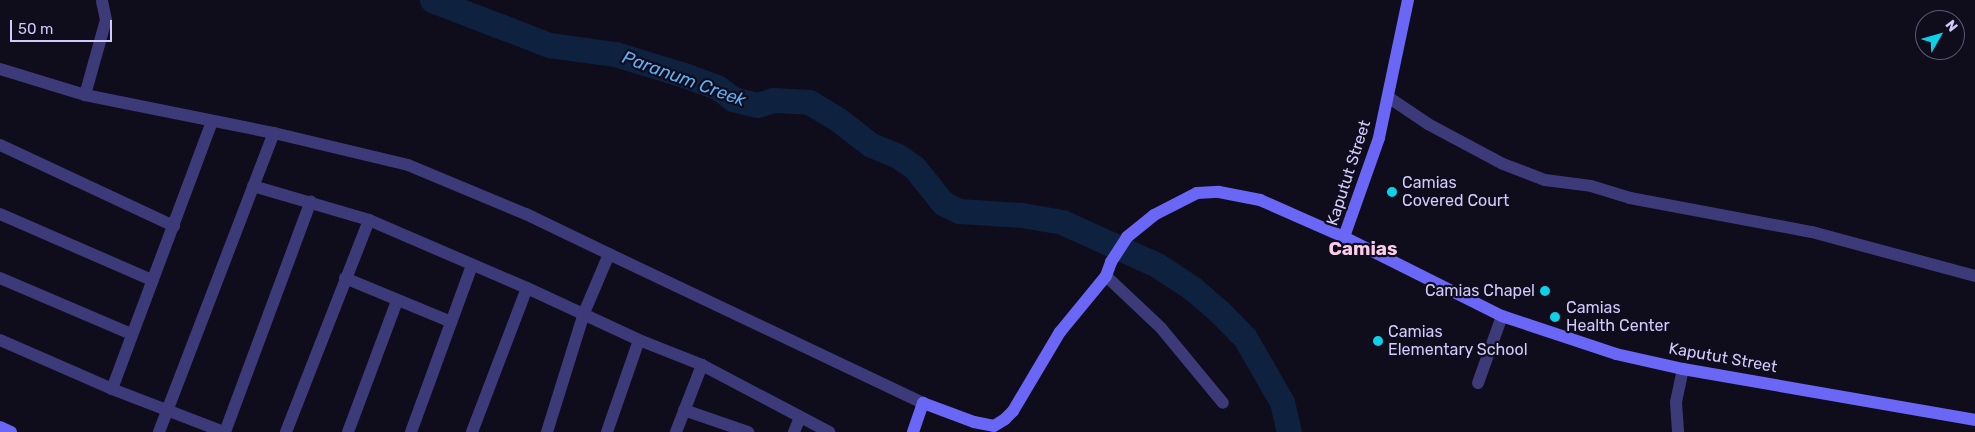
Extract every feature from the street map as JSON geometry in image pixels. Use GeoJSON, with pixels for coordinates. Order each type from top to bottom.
{"type":"FeatureCollection","features":[{"type":"Feature","properties":{"kind":"street","name":"Kaputut Street"},"geometry":{"type":"LineString","coordinates":[[1408,0],[1380,138],[1344,238],[1502,316],[1616,354],[1683,369],[1975,420]]}},
{"type":"Feature","properties":{"kind":"street"},"geometry":{"type":"LineString","coordinates":[[85,95],[106,20],[102,1]]}},
{"type":"Feature","properties":{"kind":"street"},"geometry":{"type":"LineString","coordinates":[[0,69],[85,95],[274,133],[408,165],[526,214],[923,403],[974,422],[994,426],[1013,411],[1060,332],[1106,276],[1111,262],[1127,237],[1168,206],[1197,193],[1219,192],[1260,200],[1344,238]]}},
{"type":"Feature","properties":{"kind":"street"},"geometry":{"type":"LineString","coordinates":[[1388,97],[1428,124],[1494,159],[1544,180],[1591,186],[1630,198],[1812,232],[1975,276]]}},
{"type":"Feature","properties":{"kind":"street"},"geometry":{"type":"LineString","coordinates":[[112,389],[212,121]]}},
{"type":"Feature","properties":{"kind":"street"},"geometry":{"type":"LineString","coordinates":[[159,432],[274,133]]}},
{"type":"Feature","properties":{"kind":"street"},"geometry":{"type":"LineString","coordinates":[[0,145],[174,226]]}},
{"type":"Feature","properties":{"kind":"street"},"geometry":{"type":"LineString","coordinates":[[253,186],[311,201],[369,220],[584,313],[639,340],[702,365],[829,432]]}},
{"type":"Feature","properties":{"kind":"street"},"geometry":{"type":"LineString","coordinates":[[0,340],[112,389],[225,432],[311,201]]}},
{"type":"Feature","properties":{"kind":"street"},"geometry":{"type":"LineString","coordinates":[[0,214],[152,280]]}},
{"type":"Feature","properties":{"kind":"street"},"geometry":{"type":"LineString","coordinates":[[286,432],[369,220]]}},
{"type":"Feature","properties":{"kind":"street"},"geometry":{"type":"LineString","coordinates":[[547,432],[584,313],[609,254]]}},
{"type":"Feature","properties":{"kind":"street"},"geometry":{"type":"LineString","coordinates":[[411,432],[472,265]]}},
{"type":"Feature","properties":{"kind":"street"},"geometry":{"type":"LineString","coordinates":[[1106,276],[1161,328],[1223,403]]}},
{"type":"Feature","properties":{"kind":"street"},"geometry":{"type":"LineString","coordinates":[[0,278],[131,334]]}},
{"type":"Feature","properties":{"kind":"street"},"geometry":{"type":"LineString","coordinates":[[346,278],[397,301],[451,322]]}},
{"type":"Feature","properties":{"kind":"street"},"geometry":{"type":"LineString","coordinates":[[472,432],[527,288]]}},
{"type":"Feature","properties":{"kind":"street"},"geometry":{"type":"LineString","coordinates":[[348,432],[397,301]]}},
{"type":"Feature","properties":{"kind":"street"},"geometry":{"type":"LineString","coordinates":[[1478,384],[1502,316]]}},
{"type":"Feature","properties":{"kind":"street"},"geometry":{"type":"LineString","coordinates":[[607,432],[639,340]]}},
{"type":"Feature","properties":{"kind":"street"},"geometry":{"type":"LineString","coordinates":[[676,432],[702,365]]}},
{"type":"Feature","properties":{"kind":"street"},"geometry":{"type":"LineString","coordinates":[[1678,431],[1676,402],[1683,369]]}},
{"type":"Feature","properties":{"kind":"street"},"geometry":{"type":"LineString","coordinates":[[913,432],[923,403]]}},
{"type":"Feature","properties":{"kind":"street"},"geometry":{"type":"LineString","coordinates":[[684,410],[742,431]]}},
{"type":"Feature","properties":{"kind":"street"},"geometry":{"type":"LineString","coordinates":[[794,432],[800,416]]}},
{"type":"Feature","properties":{"kind":"waterway","name":"Paranum Creek"},"geometry":{"type":"LineString","coordinates":[[432,0],[549,45],[615,54],[684,75],[717,87],[733,99],[757,105],[773,100],[809,102],[836,118],[871,145],[898,156],[914,167],[943,203],[959,211],[1022,215],[1062,222],[1157,265],[1192,288],[1220,312],[1245,338],[1282,402],[1289,432]]}},
{"type":"Feature","properties":{"kind":"place","name":"Camias Covered Court"},"geometry":{"type":"Point","coordinates":[1392,192]}},
{"type":"Feature","properties":{"kind":"place","name":"Camias Chapel"},"geometry":{"type":"Point","coordinates":[1545,291]}},
{"type":"Feature","properties":{"kind":"place","name":"Camias Health Center"},"geometry":{"type":"Point","coordinates":[1555,317]}},
{"type":"Feature","properties":{"kind":"place","name":"Camias Elementary School"},"geometry":{"type":"Point","coordinates":[1378,341]}},
{"type":"Feature","properties":{"kind":"district","name":"Camias"},"geometry":{"type":"Point","coordinates":[1363,249]}}]}
